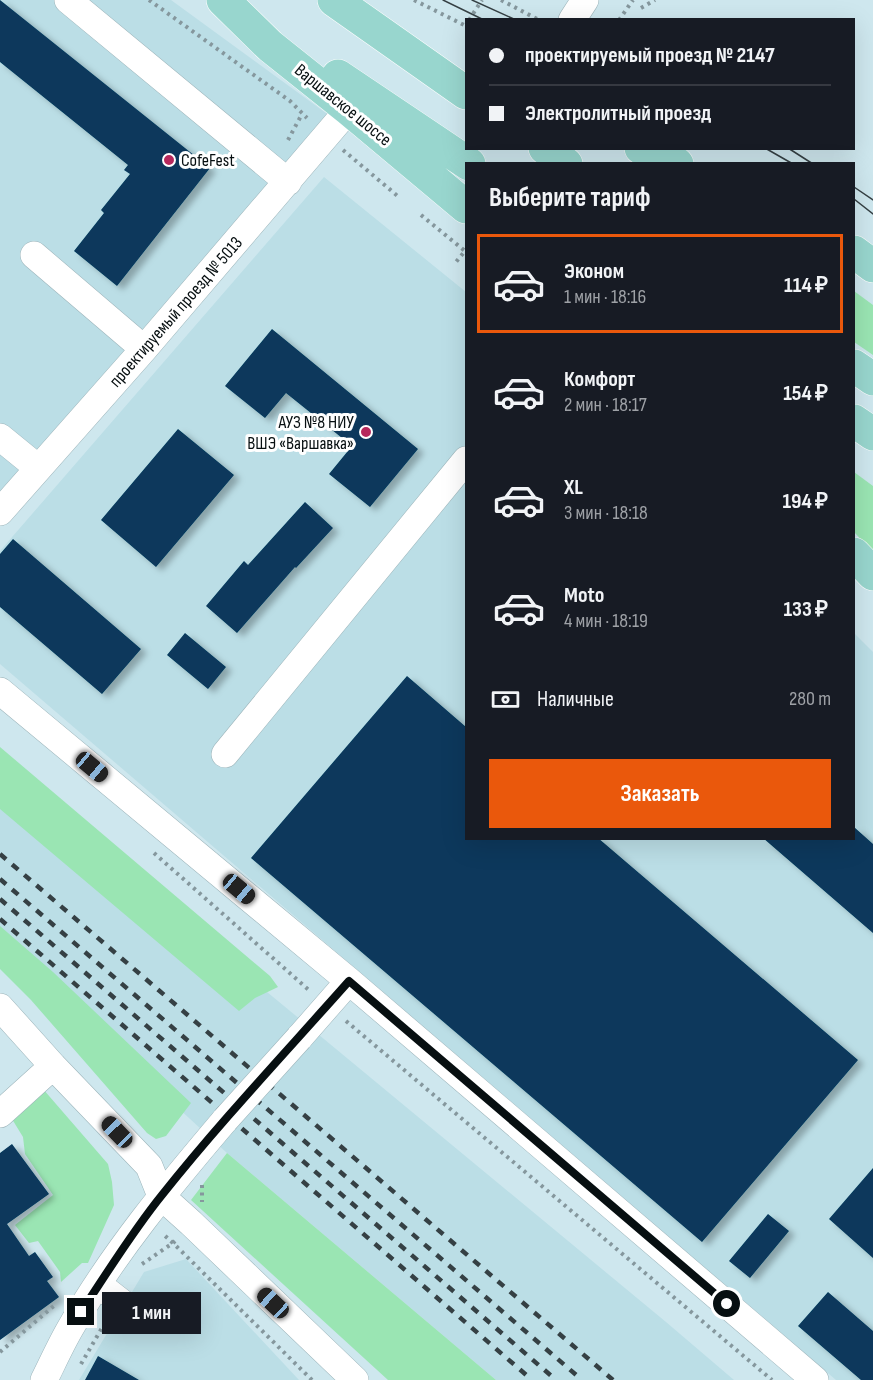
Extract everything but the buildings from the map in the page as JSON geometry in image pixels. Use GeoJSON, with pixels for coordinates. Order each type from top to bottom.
{"type":"FeatureCollection","features":[{"type":"Feature","properties":{"kind":"main road","name":"Варшавское шоссе"},"geometry":{"type":"LineString","coordinates":[[224,0],[270,46],[465,206]]}},
{"type":"Feature","properties":{"kind":"main road"},"geometry":{"type":"LineString","coordinates":[[224,0],[466,162]]}},
{"type":"Feature","properties":{"kind":"main road"},"geometry":{"type":"LineString","coordinates":[[334,0],[465,92]]}},
{"type":"Feature","properties":{"kind":"main road"},"geometry":{"type":"LineString","coordinates":[[548,150],[563,162]]}},
{"type":"Feature","properties":{"kind":"main road"},"geometry":{"type":"LineString","coordinates":[[646,150],[672,162]]}},
{"type":"Feature","properties":{"kind":"main road"},"geometry":{"type":"LineString","coordinates":[[855,367],[873,379]]}},
{"type":"Feature","properties":{"kind":"main road"},"geometry":{"type":"LineString","coordinates":[[855,422],[873,434]]}},
{"type":"Feature","properties":{"kind":"main road"},"geometry":{"type":"LineString","coordinates":[[855,555],[873,574]]}},
{"type":"Feature","properties":{"kind":"street"},"geometry":{"type":"LineString","coordinates":[[68,0],[288,182]]}},
{"type":"Feature","properties":{"kind":"street"},"geometry":{"type":"LineString","coordinates":[[573,18],[585,0]]}},
{"type":"Feature","properties":{"kind":"street","name":"проектируемый проезд № 5013"},"geometry":{"type":"LineString","coordinates":[[0,512],[144,349],[349,109]]}},
{"type":"Feature","properties":{"kind":"street"},"geometry":{"type":"LineString","coordinates":[[34,255],[144,349]]}},
{"type":"Feature","properties":{"kind":"street"},"geometry":{"type":"LineString","coordinates":[[0,437],[38,468]]}},
{"type":"Feature","properties":{"kind":"street"},"geometry":{"type":"LineString","coordinates":[[225,754],[465,461]]}},
{"type":"Feature","properties":{"kind":"street"},"geometry":{"type":"LineString","coordinates":[[0,691],[349,981],[815,1380]]}},
{"type":"Feature","properties":{"kind":"street"},"geometry":{"type":"LineString","coordinates":[[45,1380],[71,1327],[128,1240],[161,1196],[225,1120],[349,981]]}},
{"type":"Feature","properties":{"kind":"street"},"geometry":{"type":"LineString","coordinates":[[4,1019],[53,1066],[149,1166],[161,1196],[355,1380]]}},
{"type":"Feature","properties":{"kind":"street"},"geometry":{"type":"LineString","coordinates":[[0,1114],[53,1066]]}},
{"type":"Feature","properties":{"kind":"street"},"geometry":{"type":"LineString","coordinates":[[99,1284],[126,1306]]}},
{"type":"Feature","properties":{"kind":"path"},"geometry":{"type":"LineString","coordinates":[[149,0],[290,101],[307,118]]}},
{"type":"Feature","properties":{"kind":"path"},"geometry":{"type":"LineString","coordinates":[[414,0],[465,25]]}},
{"type":"Feature","properties":{"kind":"path"},"geometry":{"type":"LineString","coordinates":[[471,18],[482,0]]}},
{"type":"Feature","properties":{"kind":"path"},"geometry":{"type":"LineString","coordinates":[[501,0],[535,18]]}},
{"type":"Feature","properties":{"kind":"path"},"geometry":{"type":"LineString","coordinates":[[620,18],[633,0]]}},
{"type":"Feature","properties":{"kind":"path"},"geometry":{"type":"LineString","coordinates":[[641,8],[655,0]]}},
{"type":"Feature","properties":{"kind":"path"},"geometry":{"type":"LineString","coordinates":[[340,148],[400,198]]}},
{"type":"Feature","properties":{"kind":"path"},"geometry":{"type":"LineString","coordinates":[[422,215],[465,251],[456,262]]}},
{"type":"Feature","properties":{"kind":"path"},"geometry":{"type":"LineString","coordinates":[[153,853],[327,1005],[772,1380]]}},
{"type":"Feature","properties":{"kind":"path"},"geometry":{"type":"LineString","coordinates":[[0,1352],[57,1302]]}},
{"type":"Feature","properties":{"kind":"shaded area"},"geometry":{"type":"Polygon","coordinates":[[[0,0],[171,0],[330,116],[0,502],[0,0]]]}},
{"type":"Feature","properties":{"kind":"shaded area"},"geometry":{"type":"Polygon","coordinates":[[[324,177],[465,291],[465,840],[855,840],[855,634],[873,652],[873,1380],[836,1380],[0,664],[0,551],[324,177]]]}},
{"type":"Feature","properties":{"kind":"shaded area"},"geometry":{"type":"Polygon","coordinates":[[[0,771],[734,1380],[496,1380],[227,1153],[0,944],[0,771]]]}},
{"type":"Feature","properties":{"kind":"shaded area"},"geometry":{"type":"Polygon","coordinates":[[[186,1259],[299,1380],[79,1380],[144,1272],[186,1259]]]}},
{"type":"Feature","properties":{"kind":"green space"},"geometry":{"type":"Polygon","coordinates":[[[855,292],[873,305],[873,355],[855,343],[855,292]]]}},
{"type":"Feature","properties":{"kind":"green space"},"geometry":{"type":"Polygon","coordinates":[[[855,473],[873,486],[873,552],[855,533],[855,473]]]}},
{"type":"Feature","properties":{"kind":"green space"},"geometry":{"type":"Polygon","coordinates":[[[0,747],[270,976],[278,987],[255,998],[239,1011],[0,809],[0,747]]]}},
{"type":"Feature","properties":{"kind":"green space"},"geometry":{"type":"Polygon","coordinates":[[[0,926],[53,972],[191,1103],[166,1136],[156,1139],[147,1133],[31,1000],[0,969],[0,926]]]}},
{"type":"Feature","properties":{"kind":"green space"},"geometry":{"type":"Polygon","coordinates":[[[43,1089],[108,1164],[112,1182],[114,1205],[88,1263],[82,1263],[61,1282],[60,1272],[38,1241],[29,1243],[15,1225],[53,1195],[25,1154],[23,1137],[12,1119],[43,1089]]]}},
{"type":"Feature","properties":{"kind":"green space"},"geometry":{"type":"Polygon","coordinates":[[[227,1153],[496,1380],[388,1380],[191,1200],[227,1153]]]}},
{"type":"Feature","properties":{"kind":"tram line"},"geometry":{"type":"LineString","coordinates":[[443,0],[480,18]]}},
{"type":"Feature","properties":{"kind":"tram line"},"geometry":{"type":"LineString","coordinates":[[472,0],[512,18]]}},
{"type":"Feature","properties":{"kind":"tram line"},"geometry":{"type":"LineString","coordinates":[[768,150],[790,162]]}},
{"type":"Feature","properties":{"kind":"tram line"},"geometry":{"type":"LineString","coordinates":[[791,150],[810,162]]}},
{"type":"Feature","properties":{"kind":"tram line"},"geometry":{"type":"LineString","coordinates":[[855,188],[873,200]]}},
{"type":"Feature","properties":{"kind":"tram line"},"geometry":{"type":"LineString","coordinates":[[855,200],[873,214]]}},
{"type":"Feature","properties":{"kind":"railway"},"geometry":{"type":"LineString","coordinates":[[0,854],[613,1380]]}},
{"type":"Feature","properties":{"kind":"railway"},"geometry":{"type":"LineString","coordinates":[[0,879],[582,1380]]}},
{"type":"Feature","properties":{"kind":"railway"},"geometry":{"type":"LineString","coordinates":[[0,899],[556,1380]]}},
{"type":"Feature","properties":{"kind":"railway"},"geometry":{"type":"LineString","coordinates":[[0,919],[532,1380]]}},
{"type":"Feature","properties":{"kind":"place","name":"CofeFest"},"geometry":{"type":"Point","coordinates":[169,160]}},
{"type":"Feature","properties":{"kind":"place","name":"АУЗ №8 НИУ ВШЭ «Варшавка»"},"geometry":{"type":"Point","coordinates":[366,432]}},
{"type":"Feature","properties":{"kind":"route"},"geometry":{"type":"LineString","coordinates":[[81,1312],[128,1240],[161,1196],[225,1120],[349,981],[727,1304]]}}]}
